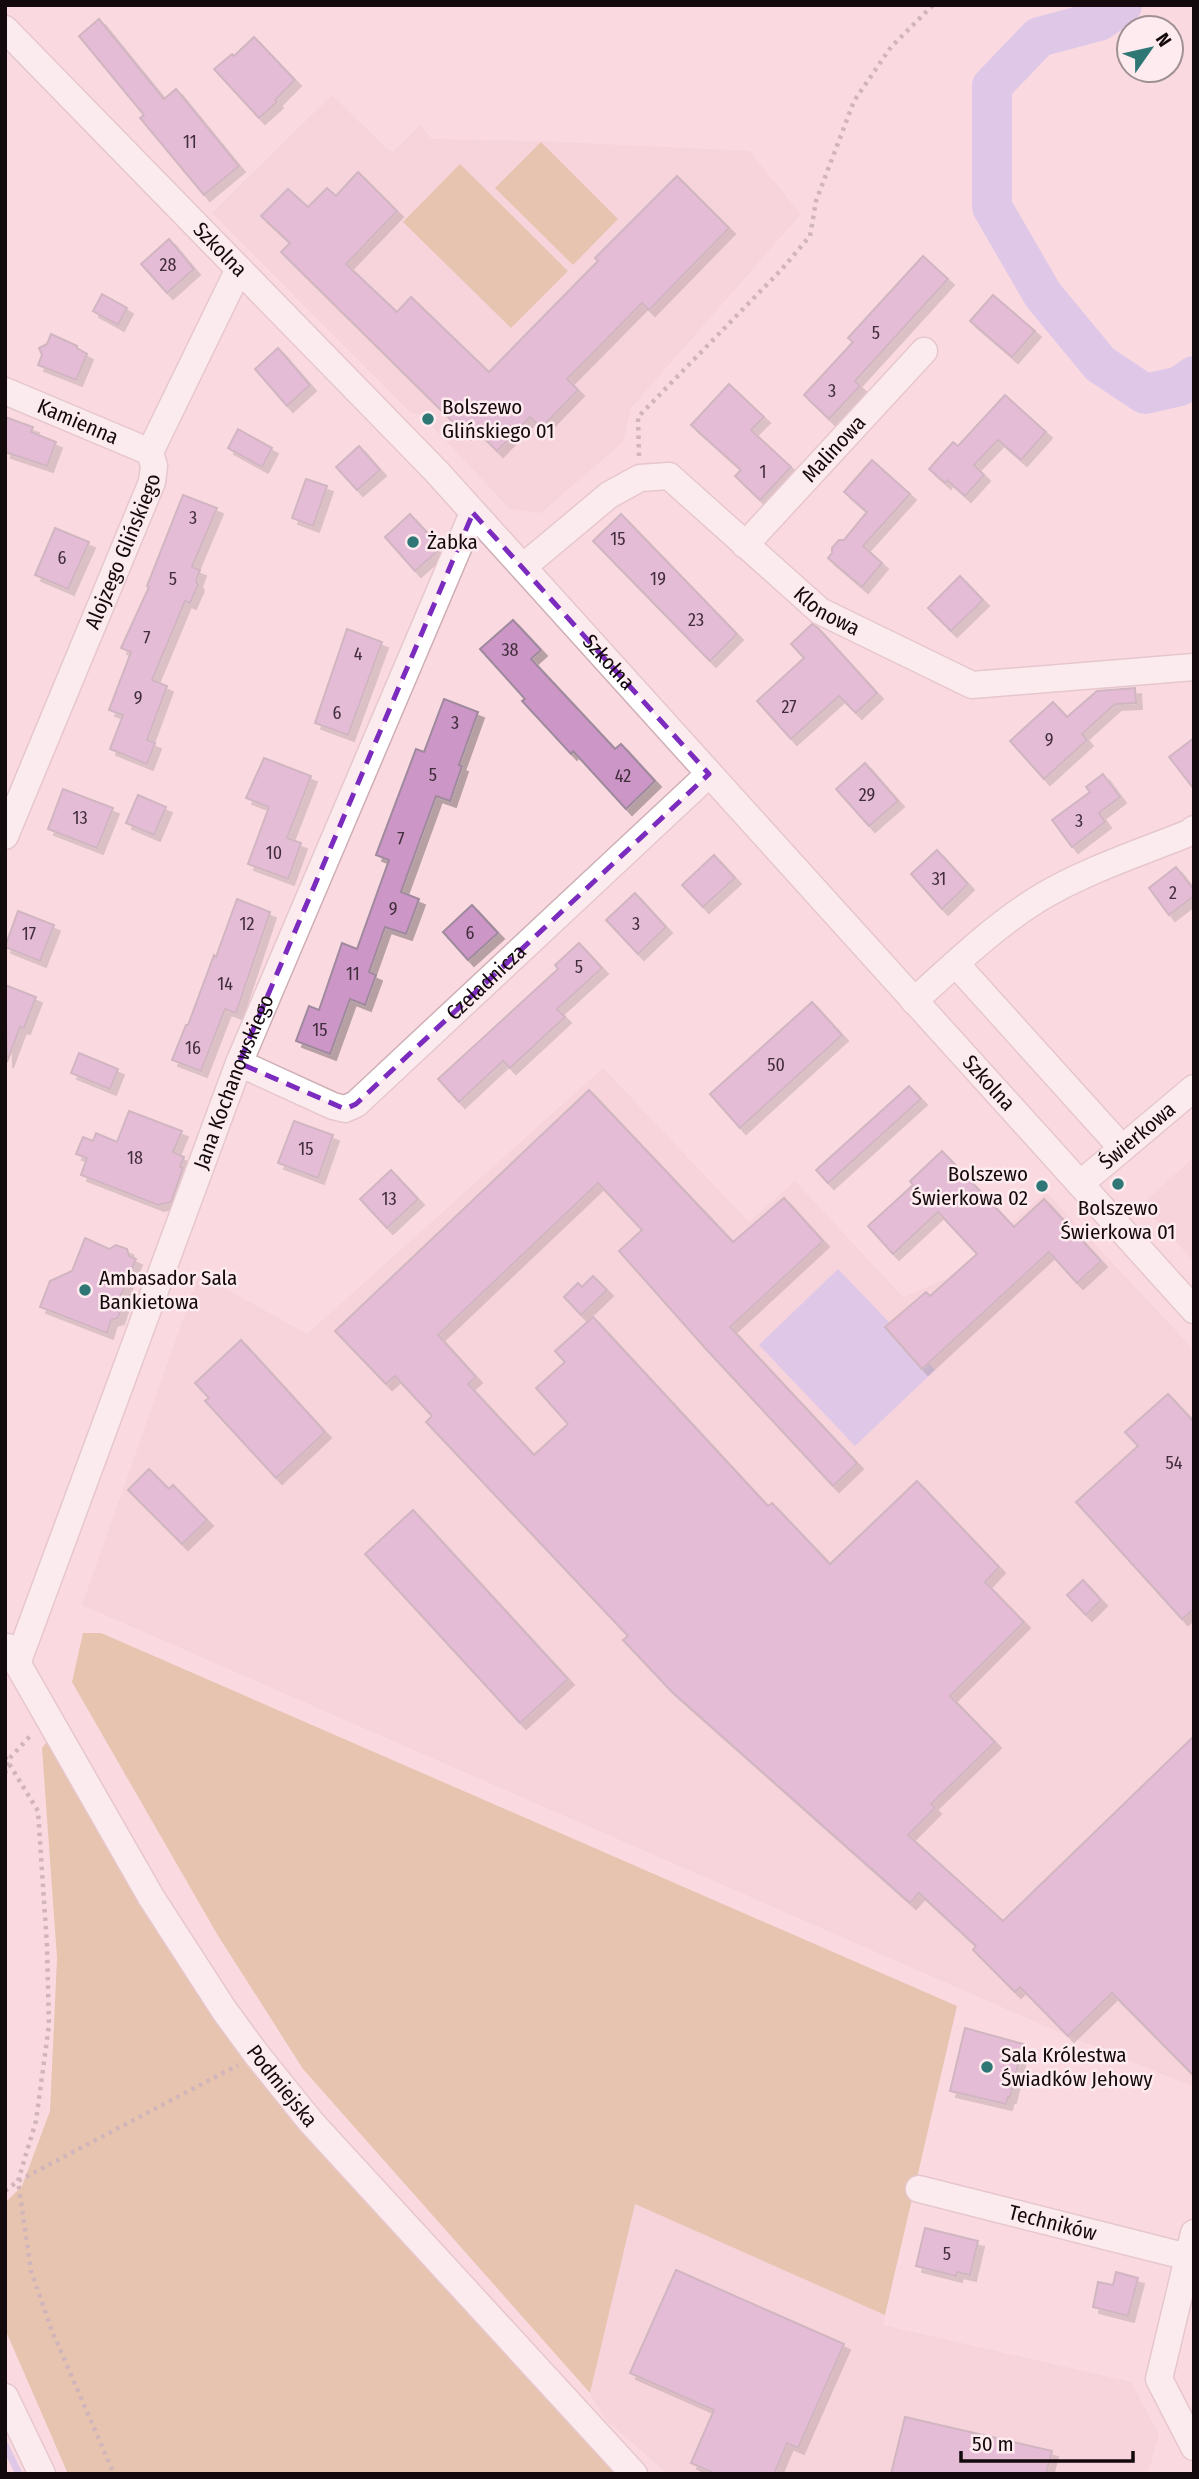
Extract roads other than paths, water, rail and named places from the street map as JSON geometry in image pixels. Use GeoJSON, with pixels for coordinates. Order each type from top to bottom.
{"type":"FeatureCollection","features":[{"type":"Feature","properties":{"kind":"street","name":"Szkolna"},"geometry":{"type":"LineString","coordinates":[[5,29],[436,471],[1194,1310]]}},
{"type":"Feature","properties":{"kind":"street","name":"Alojzego Glińskiego"},"geometry":{"type":"LineString","coordinates":[[5,836],[152,482],[154,466],[150,452],[239,269]]}},
{"type":"Feature","properties":{"kind":"street","name":"Malinowa"},"geometry":{"type":"LineString","coordinates":[[745,545],[924,351]]}},
{"type":"Feature","properties":{"kind":"street","name":"Kamienna"},"geometry":{"type":"LineString","coordinates":[[5,391],[150,452]]}},
{"type":"Feature","properties":{"kind":"street","name":"Klonowa"},"geometry":{"type":"LineString","coordinates":[[523,567],[609,495],[639,478],[668,476],[820,611],[972,685],[1194,667]]}},
{"type":"Feature","properties":{"kind":"street","name":"Jana Kochanowskiego"},"geometry":{"type":"LineString","coordinates":[[12,1652],[239,1063],[473,513]]}},
{"type":"Feature","properties":{"kind":"street","name":"Czeladnicza"},"geometry":{"type":"LineString","coordinates":[[239,1063],[333,1106],[345,1109],[356,1104],[709,774]]}},
{"type":"Feature","properties":{"kind":"street"},"geometry":{"type":"LineString","coordinates":[[914,1001],[1038,899],[1194,829]]}},
{"type":"Feature","properties":{"kind":"street"},"geometry":{"type":"LineString","coordinates":[[956,964],[1122,1148]]}},
{"type":"Feature","properties":{"kind":"street","name":"Świerkowa"},"geometry":{"type":"LineString","coordinates":[[1080,1184],[1194,1088]]}},
{"type":"Feature","properties":{"kind":"street","name":"Podmiejska"},"geometry":{"type":"LineString","coordinates":[[12,1652],[152,1897],[223,2010],[257,2055],[311,2122],[634,2474]]}},
{"type":"Feature","properties":{"kind":"street","name":"Techników"},"geometry":{"type":"LineString","coordinates":[[919,2189],[1191,2245]]}},
{"type":"Feature","properties":{"kind":"street"},"geometry":{"type":"LineString","coordinates":[[1191,2245],[1159,2379],[1194,2447]]}},
{"type":"Feature","properties":{"kind":"street"},"geometry":{"type":"LineString","coordinates":[[5,2397],[42,2474]]}},
{"type":"Feature","properties":{"kind":"waterway"},"geometry":{"type":"LineString","coordinates":[[1122,5],[1099,21],[1039,37],[992,86],[992,207],[1043,295],[1100,364],[1145,394],[1180,386],[1194,376]]}},
{"type":"Feature","properties":{"kind":"waterway"},"geometry":{"type":"LineString","coordinates":[[5,2445],[19,2474]]}},
{"type":"Feature","properties":{"kind":"place","name":"Bolszewo Glińskiego 01"},"geometry":{"type":"Point","coordinates":[428,419]}},
{"type":"Feature","properties":{"kind":"place","name":"Żabka"},"geometry":{"type":"Point","coordinates":[413,542]}},
{"type":"Feature","properties":{"kind":"place","name":"Bolszewo Świerkowa 01"},"geometry":{"type":"Point","coordinates":[1118,1184]}},
{"type":"Feature","properties":{"kind":"place","name":"Bolszewo Świerkowa 02"},"geometry":{"type":"Point","coordinates":[1042,1186]}},
{"type":"Feature","properties":{"kind":"place","name":"Ambasador Sala Bankietowa"},"geometry":{"type":"Point","coordinates":[85,1290]}},
{"type":"Feature","properties":{"kind":"place","name":"Sala Królestwa Świadków Jehowy"},"geometry":{"type":"Point","coordinates":[987,2067]}}]}
